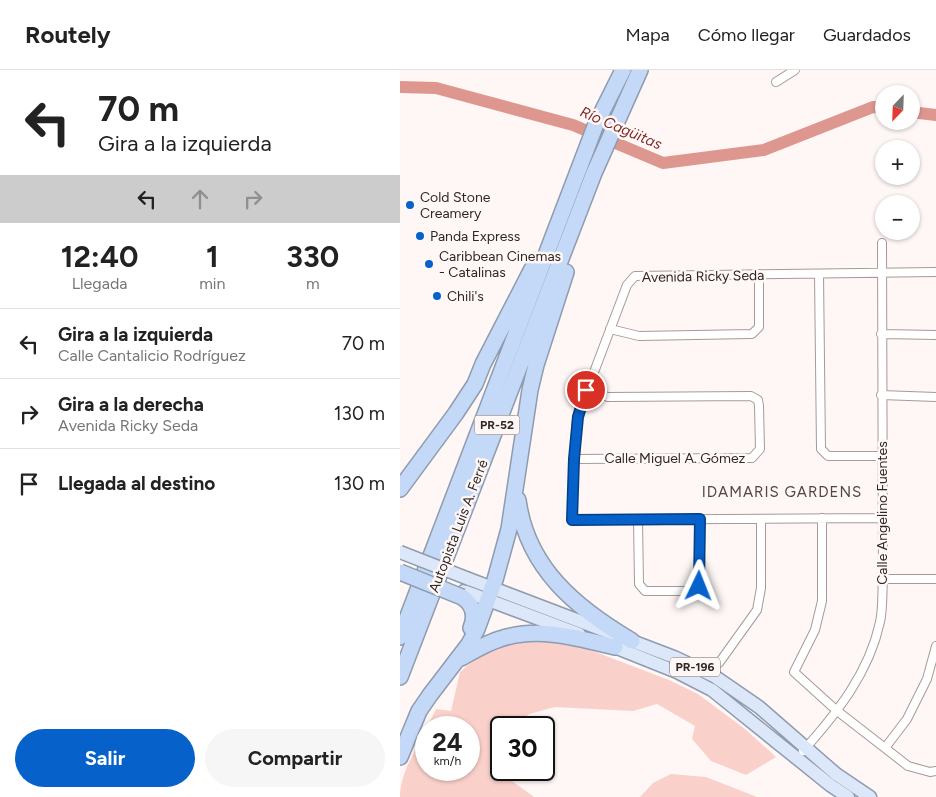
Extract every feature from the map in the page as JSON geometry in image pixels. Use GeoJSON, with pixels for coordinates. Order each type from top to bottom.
{"type":"FeatureCollection","features":[{"type":"Feature","properties":{"kind":"highway"},"geometry":{"type":"LineString","coordinates":[[607,102],[615,70]]}},
{"type":"Feature","properties":{"kind":"highway","name":"Autopista Luis A. Ferré"},"geometry":{"type":"LineString","coordinates":[[400,677],[580,209],[587,170],[607,102],[623,70]]}},
{"type":"Feature","properties":{"kind":"highway","name":"Autopista Luis A. Ferré"},"geometry":{"type":"LineString","coordinates":[[400,637],[561,217],[622,108],[640,70]]}},
{"type":"Feature","properties":{"kind":"highway"},"geometry":{"type":"LineString","coordinates":[[400,756],[420,711],[469,644],[477,629],[490,593],[503,553],[516,486],[530,390],[569,261],[580,209]]}},
{"type":"Feature","properties":{"kind":"highway"},"geometry":{"type":"LineString","coordinates":[[400,489],[465,401],[561,217]]}},
{"type":"Feature","properties":{"kind":"highway"},"geometry":{"type":"LineString","coordinates":[[400,475],[451,410],[483,364]]}},
{"type":"Feature","properties":{"kind":"highway"},"geometry":{"type":"LineString","coordinates":[[516,486],[521,519],[540,562],[575,602],[602,623],[632,641]]}},
{"type":"Feature","properties":{"kind":"highway"},"geometry":{"type":"LineString","coordinates":[[400,572],[463,594],[468,600],[474,614],[473,623],[458,660]]}},
{"type":"Feature","properties":{"kind":"highway"},"geometry":{"type":"LineString","coordinates":[[458,660],[487,644],[514,635],[565,635],[615,647]]}},
{"type":"Feature","properties":{"kind":"main road","name":"PR-196"},"geometry":{"type":"LineString","coordinates":[[400,552],[469,579],[490,593],[678,672],[712,690],[848,797]]}},
{"type":"Feature","properties":{"kind":"main road","name":"PR-196"},"geometry":{"type":"LineString","coordinates":[[400,566],[463,594],[490,593],[632,641],[674,657],[714,676],[759,707],[836,774],[870,797]]}},
{"type":"Feature","properties":{"kind":"street"},"geometry":{"type":"LineString","coordinates":[[776,82],[783,73],[794,70]]}},
{"type":"Feature","properties":{"kind":"street","name":"Calle Angelino Fuentes"},"geometry":{"type":"LineString","coordinates":[[797,758],[858,682],[871,653],[881,620],[883,579],[882,242]]}},
{"type":"Feature","properties":{"kind":"street","name":"Avenida Ricky Seda"},"geometry":{"type":"LineString","coordinates":[[638,519],[572,520],[574,459],[578,417],[586,390],[627,284],[635,276],[936,272]]}},
{"type":"Feature","properties":{"kind":"street"},"geometry":{"type":"LineString","coordinates":[[610,329],[639,336],[752,334],[759,328],[758,274]]}},
{"type":"Feature","properties":{"kind":"street"},"geometry":{"type":"LineString","coordinates":[[819,274],[821,449],[828,456],[882,456]]}},
{"type":"Feature","properties":{"kind":"street"},"geometry":{"type":"LineString","coordinates":[[882,334],[936,335]]}},
{"type":"Feature","properties":{"kind":"street","name":"Calle Miguel A. Gómez"},"geometry":{"type":"LineString","coordinates":[[574,459],[752,458],[760,449],[758,400],[751,396],[608,397],[586,390]]}},
{"type":"Feature","properties":{"kind":"street"},"geometry":{"type":"LineString","coordinates":[[881,395],[936,397]]}},
{"type":"Feature","properties":{"kind":"street"},"geometry":{"type":"LineString","coordinates":[[822,518],[822,601],[815,630],[794,672],[836,710],[908,766],[930,772],[936,771]]}},
{"type":"Feature","properties":{"kind":"street"},"geometry":{"type":"LineString","coordinates":[[700,519],[699,586],[691,591],[645,590],[639,584],[638,519],[882,518]]}},
{"type":"Feature","properties":{"kind":"street"},"geometry":{"type":"LineString","coordinates":[[719,664],[757,610],[761,588],[761,519]]}},
{"type":"Feature","properties":{"kind":"street"},"geometry":{"type":"LineString","coordinates":[[883,579],[936,579]]}},
{"type":"Feature","properties":{"kind":"street"},"geometry":{"type":"LineString","coordinates":[[885,748],[907,719],[927,679],[936,646]]}},
{"type":"Feature","properties":{"kind":"street"},"geometry":{"type":"LineString","coordinates":[[927,679],[936,682]]}},
{"type":"Feature","properties":{"kind":"shaded area"},"geometry":{"type":"Polygon","coordinates":[[[564,640],[669,680],[698,694],[745,729],[776,757],[746,775],[711,761],[692,739],[695,726],[657,704],[633,711],[555,707],[526,716],[490,716],[490,781],[512,781],[534,797],[400,797],[403,779],[415,749],[415,781],[480,781],[480,716],[432,716],[436,709],[451,711],[460,672],[484,651],[516,641],[564,640]]]}},
{"type":"Feature","properties":{"kind":"shaded area"},"geometry":{"type":"Polygon","coordinates":[[[671,774],[706,777],[757,797],[640,797],[653,783],[671,774]]]}},
{"type":"Feature","properties":{"kind":"waterway","name":"Río Cagüitas"},"geometry":{"type":"LineString","coordinates":[[400,87],[436,88],[573,125],[663,163],[764,150],[875,107]]}},
{"type":"Feature","properties":{"kind":"waterway","name":"Río Cagüitas"},"geometry":{"type":"LineString","coordinates":[[920,113],[936,115]]}},
{"type":"Feature","properties":{"kind":"place","name":"Cold Stone Creamery"},"geometry":{"type":"Point","coordinates":[410,205]}},
{"type":"Feature","properties":{"kind":"place","name":"Panda Express"},"geometry":{"type":"Point","coordinates":[420,236]}},
{"type":"Feature","properties":{"kind":"place","name":"Caribbean Cinemas - Catalinas"},"geometry":{"type":"Point","coordinates":[429,264]}},
{"type":"Feature","properties":{"kind":"place","name":"Chili's"},"geometry":{"type":"Point","coordinates":[437,296]}},
{"type":"Feature","properties":{"kind":"district","name":"IDAMARIS GARDENS"},"geometry":{"type":"Point","coordinates":[782,492]}},
{"type":"Feature","properties":{"kind":"route"},"geometry":{"type":"LineString","coordinates":[[586,390],[578,417],[574,459],[572,520],[700,519],[699,586]]}}]}
